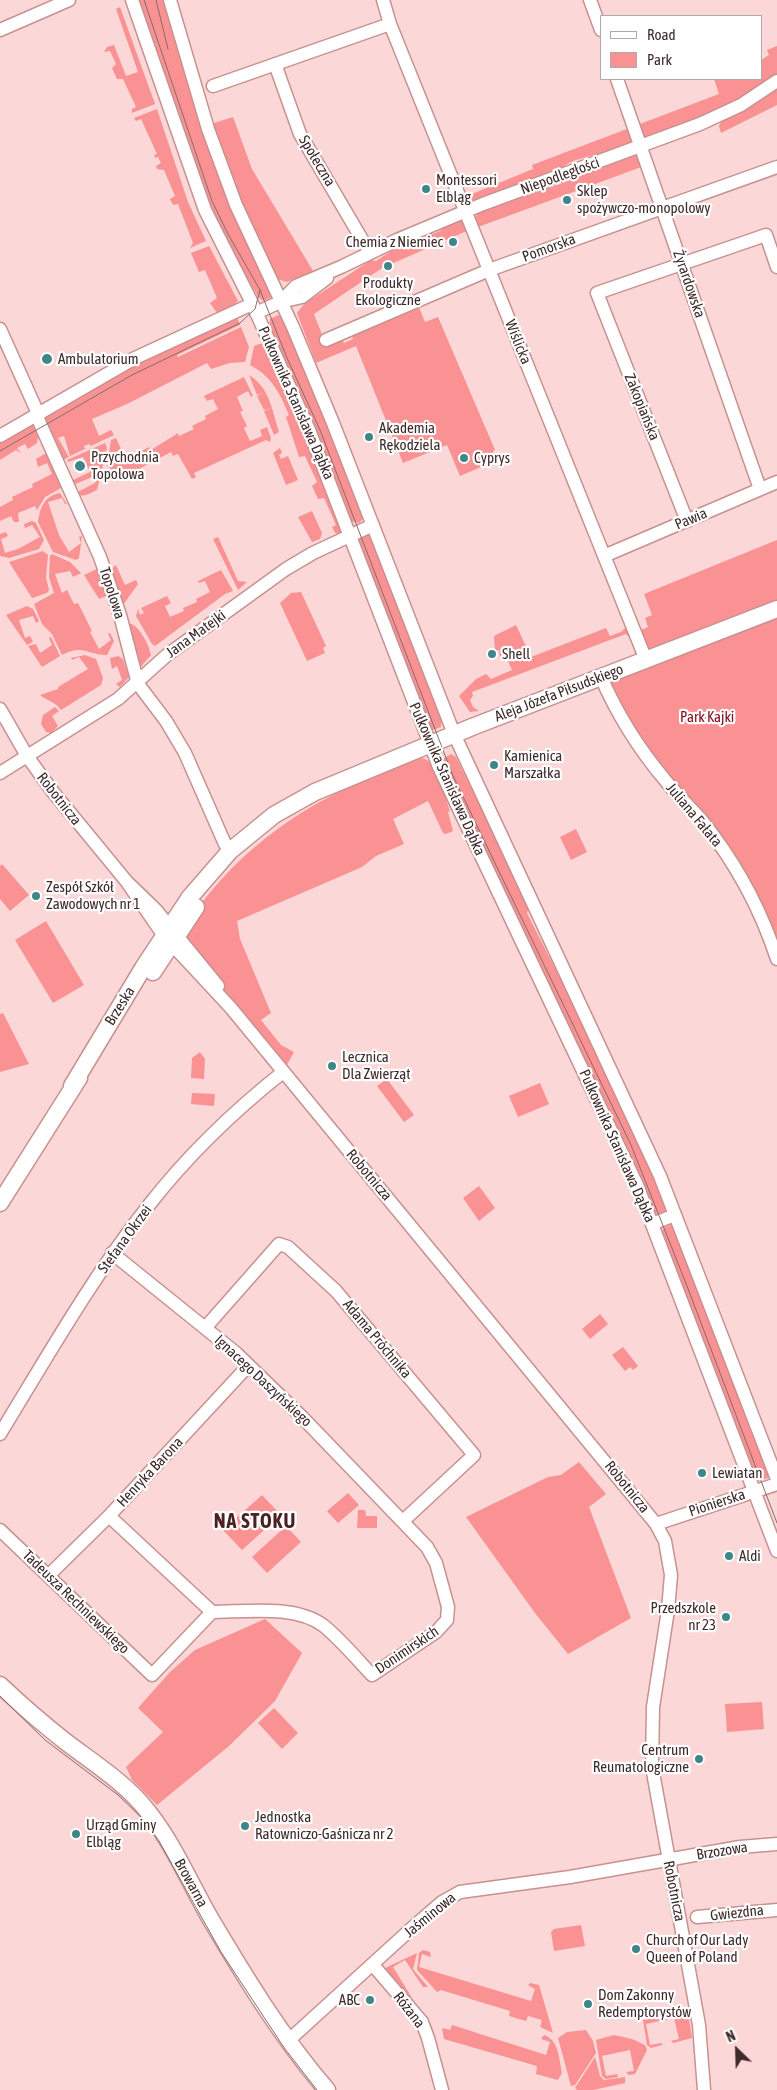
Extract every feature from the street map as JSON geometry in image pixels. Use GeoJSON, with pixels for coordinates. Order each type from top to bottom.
{"type":"FeatureCollection","features":[{"type":"Feature","properties":{"kind":"main road","name":"Aleja Józefa Piłsudskiego"},"geometry":{"type":"LineString","coordinates":[[171,936],[206,877],[230,851],[274,815],[342,781],[454,734],[777,609]]}},
{"type":"Feature","properties":{"kind":"main road","name":"Aleja Józefa Piłsudskiego"},"geometry":{"type":"LineString","coordinates":[[171,936],[201,900],[252,845],[284,819],[342,781]]}},
{"type":"Feature","properties":{"kind":"main road","name":"Brzeska"},"geometry":{"type":"LineString","coordinates":[[0,1203],[72,1086],[171,936]]}},
{"type":"Feature","properties":{"kind":"main road","name":"Browarna"},"geometry":{"type":"LineString","coordinates":[[0,1685],[38,1720],[109,1774],[142,1804],[166,1839],[241,1968],[289,2040],[327,2090]]}},
{"type":"Feature","properties":{"kind":"street"},"geometry":{"type":"LineString","coordinates":[[0,30],[69,0]]}},
{"type":"Feature","properties":{"kind":"street","name":"Pułkownika Stanisława Dąbka"},"geometry":{"type":"LineString","coordinates":[[132,0],[205,210],[254,308],[309,430],[429,745],[613,1130],[652,1224],[777,1551]]}},
{"type":"Feature","properties":{"kind":"street","name":"Pułkownika Stanisława Dąbka"},"geometry":{"type":"LineString","coordinates":[[170,0],[219,161],[330,415],[454,734],[535,911],[633,1114],[675,1215],[777,1479]]}},
{"type":"Feature","properties":{"kind":"street","name":"Wiślicka"},"geometry":{"type":"LineString","coordinates":[[383,0],[390,24],[646,660]]}},
{"type":"Feature","properties":{"kind":"street"},"geometry":{"type":"LineString","coordinates":[[590,0],[600,27]]}},
{"type":"Feature","properties":{"kind":"street"},"geometry":{"type":"LineString","coordinates":[[213,86],[390,24]]}},
{"type":"Feature","properties":{"kind":"street","name":"Społeczna"},"geometry":{"type":"LineString","coordinates":[[274,64],[300,134],[370,253]]}},
{"type":"Feature","properties":{"kind":"street","name":"Żyrardowska"},"geometry":{"type":"LineString","coordinates":[[617,80],[760,489]]}},
{"type":"Feature","properties":{"kind":"street","name":"Niepodległości"},"geometry":{"type":"LineString","coordinates":[[0,436],[135,358],[254,308],[280,302],[296,286],[341,268],[370,253],[466,211],[722,114],[750,100],[777,82]]}},
{"type":"Feature","properties":{"kind":"street","name":"Pomorska"},"geometry":{"type":"LineString","coordinates":[[326,340],[489,270],[777,167]]}},
{"type":"Feature","properties":{"kind":"street"},"geometry":{"type":"LineString","coordinates":[[682,263],[766,235],[777,267]]}},
{"type":"Feature","properties":{"kind":"street","name":"Zakopiańska"},"geometry":{"type":"LineString","coordinates":[[682,263],[597,293],[688,521]]}},
{"type":"Feature","properties":{"kind":"street","name":"Topolowa"},"geometry":{"type":"LineString","coordinates":[[0,329],[9,345],[37,415],[100,557],[120,615],[138,684],[166,721],[185,752],[225,844],[230,851]]}},
{"type":"Feature","properties":{"kind":"street","name":"Pawia"},"geometry":{"type":"LineString","coordinates":[[604,556],[777,482]]}},
{"type":"Feature","properties":{"kind":"street","name":"Jana Matejki"},"geometry":{"type":"LineString","coordinates":[[0,773],[118,700],[138,684],[167,655],[286,569],[373,525]]}},
{"type":"Feature","properties":{"kind":"street","name":"Juliana Fałata"},"geometry":{"type":"LineString","coordinates":[[601,677],[636,742],[666,782],[703,822],[723,850],[756,909],[777,958]]}},
{"type":"Feature","properties":{"kind":"street","name":"Robotnicza"},"geometry":{"type":"LineString","coordinates":[[0,709],[27,756],[59,799],[127,882],[149,917],[171,936],[656,1524],[667,1546],[671,1575],[668,1610],[653,1707],[651,1743],[654,1783],[699,2025],[704,2090]]}},
{"type":"Feature","properties":{"kind":"street","name":"Stefana Okrzei"},"geometry":{"type":"LineString","coordinates":[[0,1434],[112,1254],[150,1203],[196,1150],[283,1072]]}},
{"type":"Feature","properties":{"kind":"street"},"geometry":{"type":"LineString","coordinates":[[652,1224],[675,1215]]}},
{"type":"Feature","properties":{"kind":"street","name":"Adama Próchnika"},"geometry":{"type":"LineString","coordinates":[[205,1328],[273,1248],[282,1244],[336,1290],[474,1455],[403,1521]]}},
{"type":"Feature","properties":{"kind":"street","name":"Ignacego Daszyńskiego"},"geometry":{"type":"LineString","coordinates":[[112,1254],[205,1328],[248,1366],[302,1417],[403,1521]]}},
{"type":"Feature","properties":{"kind":"street","name":"Henryka Barona"},"geometry":{"type":"LineString","coordinates":[[48,1576],[109,1516],[248,1366]]}},
{"type":"Feature","properties":{"kind":"street","name":"Pionierska"},"geometry":{"type":"LineString","coordinates":[[656,1524],[777,1484]]}},
{"type":"Feature","properties":{"kind":"street"},"geometry":{"type":"LineString","coordinates":[[109,1516],[212,1612]]}},
{"type":"Feature","properties":{"kind":"street","name":"Donimirskich"},"geometry":{"type":"LineString","coordinates":[[212,1612],[281,1612],[314,1620],[324,1626],[372,1675],[436,1632],[442,1627],[448,1616],[448,1607],[434,1560],[427,1547],[403,1521]]}},
{"type":"Feature","properties":{"kind":"street","name":"Tadeusza Rechniewskiego"},"geometry":{"type":"LineString","coordinates":[[0,1530],[152,1675],[212,1612]]}},
{"type":"Feature","properties":{"kind":"street","name":"Brzozowa"},"geometry":{"type":"LineString","coordinates":[[668,1861],[740,1847],[777,1844]]}},
{"type":"Feature","properties":{"kind":"street","name":"Jaśminowa"},"geometry":{"type":"LineString","coordinates":[[289,2040],[432,1911],[460,1892],[668,1861]]}},
{"type":"Feature","properties":{"kind":"street","name":"Gwiezdna"},"geometry":{"type":"LineString","coordinates":[[697,1918],[777,1910]]}},
{"type":"Feature","properties":{"kind":"street","name":"Różana"},"geometry":{"type":"LineString","coordinates":[[373,1965],[422,2022],[442,2090]]}},
{"type":"Feature","properties":{"kind":"green space"},"geometry":{"type":"Polygon","coordinates":[[[138,0],[164,0],[272,294],[270,298],[263,301],[258,297],[213,217],[138,0]]]}},
{"type":"Feature","properties":{"kind":"green space"},"geometry":{"type":"Polygon","coordinates":[[[120,7],[155,104],[132,113],[132,109],[136,107],[123,79],[117,79],[112,68],[116,64],[110,51],[104,52],[107,47],[114,45],[126,76],[138,72],[116,9],[120,7]]]}},
{"type":"Feature","properties":{"kind":"green space"},"geometry":{"type":"Polygon","coordinates":[[[777,46],[777,76],[720,110],[646,137],[642,136],[619,149],[577,160],[557,172],[477,201],[468,199],[467,196],[533,169],[532,165],[719,94],[714,80],[762,80],[762,59],[769,55],[767,50],[777,46]]]}},
{"type":"Feature","properties":{"kind":"green space"},"geometry":{"type":"Polygon","coordinates":[[[777,87],[777,105],[721,133],[719,126],[723,118],[777,87]]]}},
{"type":"Feature","properties":{"kind":"green space"},"geometry":{"type":"Polygon","coordinates":[[[157,109],[188,202],[206,241],[190,248],[193,243],[178,204],[173,205],[170,199],[175,196],[164,170],[157,169],[156,166],[161,163],[158,157],[155,158],[154,155],[157,154],[141,119],[136,121],[134,118],[157,109]]]}},
{"type":"Feature","properties":{"kind":"green space"},"geometry":{"type":"Polygon","coordinates":[[[233,117],[252,169],[313,271],[287,282],[277,279],[244,213],[211,124],[233,117]]]}},
{"type":"Feature","properties":{"kind":"green space"},"geometry":{"type":"Polygon","coordinates":[[[632,154],[638,155],[644,166],[478,227],[475,218],[479,211],[546,185],[549,188],[571,180],[573,176],[632,154]]]}},
{"type":"Feature","properties":{"kind":"green space"},"geometry":{"type":"Polygon","coordinates":[[[457,220],[463,221],[469,230],[382,268],[314,314],[326,345],[342,338],[344,343],[353,339],[350,329],[416,300],[425,322],[438,317],[495,450],[493,451],[495,461],[460,476],[447,445],[403,463],[356,346],[316,363],[297,313],[304,304],[371,260],[376,261],[391,251],[393,247],[399,244],[399,248],[425,237],[429,231],[433,234],[442,230],[443,225],[457,220]]]}},
{"type":"Feature","properties":{"kind":"green space"},"geometry":{"type":"Polygon","coordinates":[[[209,246],[238,301],[232,307],[217,313],[210,303],[217,298],[205,270],[199,272],[191,253],[209,246]]]}},
{"type":"Feature","properties":{"kind":"green space"},"geometry":{"type":"Polygon","coordinates":[[[278,315],[282,317],[329,425],[364,518],[359,523],[350,521],[333,475],[269,328],[270,319],[278,315]]]}},
{"type":"Feature","properties":{"kind":"green space"},"geometry":{"type":"Polygon","coordinates":[[[237,317],[240,325],[177,355],[178,357],[241,327],[249,347],[245,362],[230,363],[211,369],[207,363],[127,404],[92,419],[99,436],[111,430],[114,435],[91,446],[89,444],[84,446],[85,449],[70,456],[64,436],[58,438],[69,457],[61,461],[44,416],[131,366],[237,317]]]}},
{"type":"Feature","properties":{"kind":"green space"},"geometry":{"type":"Polygon","coordinates":[[[264,344],[294,408],[342,531],[339,534],[335,533],[332,527],[336,525],[324,498],[318,499],[312,486],[317,482],[305,456],[299,457],[286,417],[289,415],[282,399],[264,374],[250,365],[254,346],[264,344]]]}},
{"type":"Feature","properties":{"kind":"green space"},"geometry":{"type":"Polygon","coordinates":[[[249,375],[262,386],[269,400],[279,432],[274,435],[264,411],[271,408],[264,410],[257,396],[263,393],[257,395],[249,375]]]}},
{"type":"Feature","properties":{"kind":"green space"},"geometry":{"type":"Polygon","coordinates":[[[244,377],[253,396],[251,397],[248,391],[237,397],[243,411],[240,412],[247,426],[244,428],[250,441],[262,436],[260,430],[267,427],[271,438],[270,442],[266,440],[194,473],[196,477],[192,479],[178,454],[173,456],[171,452],[124,477],[107,466],[111,440],[116,438],[121,449],[116,452],[122,464],[137,457],[136,454],[149,447],[151,450],[178,433],[179,436],[194,429],[192,426],[206,419],[205,416],[218,409],[213,399],[207,401],[204,396],[244,377]]]}},
{"type":"Feature","properties":{"kind":"green space"},"geometry":{"type":"Polygon","coordinates":[[[33,424],[39,432],[37,443],[28,449],[25,444],[17,448],[21,453],[16,450],[0,460],[0,441],[33,424]]]}},
{"type":"Feature","properties":{"kind":"green space"},"geometry":{"type":"Polygon","coordinates":[[[105,443],[107,448],[97,490],[86,495],[79,495],[76,493],[95,483],[98,478],[97,475],[73,485],[71,481],[90,472],[83,457],[68,462],[67,460],[105,443]]]}},
{"type":"Feature","properties":{"kind":"green space"},"geometry":{"type":"Polygon","coordinates":[[[284,445],[280,448],[282,453],[279,455],[281,459],[288,456],[298,480],[286,485],[273,453],[284,445]]]}},
{"type":"Feature","properties":{"kind":"green space"},"geometry":{"type":"Polygon","coordinates":[[[48,452],[61,488],[45,497],[37,510],[35,506],[18,513],[19,522],[14,522],[11,516],[0,521],[0,507],[13,500],[12,497],[33,487],[32,484],[52,474],[47,463],[38,467],[36,459],[48,452]]]}},
{"type":"Feature","properties":{"kind":"green space"},"geometry":{"type":"Polygon","coordinates":[[[60,493],[67,504],[65,504],[62,498],[48,502],[59,535],[69,552],[81,543],[79,537],[82,536],[79,558],[76,560],[53,552],[38,522],[44,503],[50,497],[60,493]]]}},
{"type":"Feature","properties":{"kind":"green space"},"geometry":{"type":"Polygon","coordinates":[[[312,511],[322,533],[320,539],[312,542],[298,517],[312,511]]]}},
{"type":"Feature","properties":{"kind":"green space"},"geometry":{"type":"Polygon","coordinates":[[[32,521],[36,523],[44,540],[39,549],[9,558],[0,556],[0,534],[6,532],[8,536],[1,539],[5,553],[18,549],[40,537],[32,525],[25,528],[24,524],[32,521]]]}},
{"type":"Feature","properties":{"kind":"green space"},"geometry":{"type":"Polygon","coordinates":[[[371,535],[442,720],[441,727],[433,730],[429,728],[359,542],[360,538],[371,535]]]}},
{"type":"Feature","properties":{"kind":"green space"},"geometry":{"type":"Polygon","coordinates":[[[218,537],[238,581],[247,582],[238,590],[213,539],[218,537]]]}},
{"type":"Feature","properties":{"kind":"green space"},"geometry":{"type":"Polygon","coordinates":[[[777,540],[777,602],[643,654],[635,633],[648,627],[645,618],[652,615],[644,594],[777,540]]]}},
{"type":"Feature","properties":{"kind":"green space"},"geometry":{"type":"Polygon","coordinates":[[[43,551],[48,555],[46,578],[49,590],[47,593],[32,598],[9,562],[43,551]]]}},
{"type":"Feature","properties":{"kind":"green space"},"geometry":{"type":"Polygon","coordinates":[[[52,554],[70,562],[81,573],[73,577],[70,571],[55,574],[62,593],[67,590],[74,604],[78,603],[99,649],[111,640],[108,634],[110,633],[114,641],[107,655],[75,650],[62,655],[52,634],[42,624],[34,604],[54,593],[49,577],[50,556],[52,554]]]}},
{"type":"Feature","properties":{"kind":"green space"},"geometry":{"type":"Polygon","coordinates":[[[116,565],[125,585],[136,580],[138,584],[123,605],[109,571],[116,565]]]}},
{"type":"Feature","properties":{"kind":"green space"},"geometry":{"type":"Polygon","coordinates":[[[99,568],[109,595],[99,599],[84,575],[99,568]]]}},
{"type":"Feature","properties":{"kind":"green space"},"geometry":{"type":"Polygon","coordinates":[[[221,570],[233,591],[225,594],[155,646],[152,644],[136,616],[138,609],[140,615],[144,613],[141,608],[167,596],[171,603],[165,606],[170,617],[184,611],[183,608],[197,602],[196,599],[210,592],[205,581],[199,583],[198,581],[221,570]]]}},
{"type":"Feature","properties":{"kind":"green space"},"geometry":{"type":"Polygon","coordinates":[[[301,592],[326,646],[323,648],[325,653],[307,661],[280,603],[291,593],[301,592]]]}},
{"type":"Feature","properties":{"kind":"green space"},"geometry":{"type":"Polygon","coordinates":[[[27,606],[33,609],[39,621],[36,623],[33,616],[19,620],[25,638],[30,636],[33,642],[27,645],[6,615],[27,606]]]}},
{"type":"Feature","properties":{"kind":"green space","name":"Park Kajki"},"geometry":{"type":"Polygon","coordinates":[[[777,614],[777,959],[746,889],[666,782],[603,682],[777,614]]]}},
{"type":"Feature","properties":{"kind":"green space"},"geometry":{"type":"Polygon","coordinates":[[[128,623],[140,631],[151,655],[138,670],[128,623]]]}},
{"type":"Feature","properties":{"kind":"green space"},"geometry":{"type":"Polygon","coordinates":[[[516,625],[531,657],[606,628],[610,636],[621,632],[626,627],[631,639],[626,634],[472,692],[473,696],[470,700],[473,707],[479,711],[470,712],[459,696],[476,679],[486,674],[491,679],[512,670],[507,659],[500,659],[499,650],[495,651],[494,636],[516,625]]]}},
{"type":"Feature","properties":{"kind":"green space"},"geometry":{"type":"Polygon","coordinates":[[[51,637],[60,656],[42,667],[28,646],[36,644],[40,653],[52,645],[49,638],[51,637]]]}},
{"type":"Feature","properties":{"kind":"green space"},"geometry":{"type":"Polygon","coordinates":[[[85,655],[96,659],[103,678],[101,685],[61,710],[40,695],[58,689],[58,687],[88,669],[79,657],[72,660],[71,658],[85,655]]]}},
{"type":"Feature","properties":{"kind":"green space"},"geometry":{"type":"Polygon","coordinates":[[[118,656],[123,659],[129,677],[120,687],[116,684],[122,680],[117,666],[112,669],[110,658],[118,656]]]}},
{"type":"Feature","properties":{"kind":"green space"},"geometry":{"type":"Polygon","coordinates":[[[55,707],[59,711],[52,716],[58,726],[51,733],[46,732],[41,724],[43,715],[55,707]]]}},
{"type":"Feature","properties":{"kind":"green space"},"geometry":{"type":"Polygon","coordinates":[[[451,754],[456,757],[529,907],[527,913],[594,1043],[625,1109],[665,1203],[665,1211],[657,1214],[653,1211],[622,1138],[445,771],[443,759],[451,754]]]}},
{"type":"Feature","properties":{"kind":"green space"},"geometry":{"type":"Polygon","coordinates":[[[422,758],[428,761],[437,772],[450,811],[448,812],[453,831],[446,834],[443,833],[428,801],[393,819],[404,844],[376,856],[362,867],[237,921],[240,939],[271,1013],[261,1020],[281,1045],[294,1052],[283,1072],[179,945],[195,912],[216,886],[234,866],[276,830],[298,815],[347,788],[403,763],[422,758]]]}},
{"type":"Feature","properties":{"kind":"green space"},"geometry":{"type":"Polygon","coordinates":[[[576,829],[587,852],[571,860],[560,837],[576,829]]]}},
{"type":"Feature","properties":{"kind":"green space"},"geometry":{"type":"Polygon","coordinates":[[[2,864],[29,895],[10,911],[0,899],[0,866],[2,864]]]}},
{"type":"Feature","properties":{"kind":"green space"},"geometry":{"type":"Polygon","coordinates":[[[46,921],[84,985],[53,1003],[15,940],[46,921]]]}},
{"type":"Feature","properties":{"kind":"green space"},"geometry":{"type":"Polygon","coordinates":[[[3,1013],[29,1064],[0,1072],[0,1014],[3,1013]]]}},
{"type":"Feature","properties":{"kind":"green space"},"geometry":{"type":"Polygon","coordinates":[[[200,1052],[205,1059],[204,1079],[191,1078],[192,1058],[200,1052]]]}},
{"type":"Feature","properties":{"kind":"green space"},"geometry":{"type":"Polygon","coordinates":[[[387,1079],[414,1115],[404,1122],[377,1086],[387,1079]]]}},
{"type":"Feature","properties":{"kind":"green space"},"geometry":{"type":"Polygon","coordinates":[[[540,1083],[549,1104],[518,1117],[509,1096],[540,1083]]]}},
{"type":"Feature","properties":{"kind":"green space"},"geometry":{"type":"Polygon","coordinates":[[[192,1093],[215,1094],[214,1106],[191,1104],[192,1093]]]}},
{"type":"Feature","properties":{"kind":"green space"},"geometry":{"type":"Polygon","coordinates":[[[479,1186],[495,1208],[479,1221],[463,1198],[479,1186]]]}},
{"type":"Feature","properties":{"kind":"green space"},"geometry":{"type":"Polygon","coordinates":[[[671,1225],[674,1226],[769,1475],[768,1478],[758,1481],[756,1479],[662,1234],[663,1228],[671,1225]]]}},
{"type":"Feature","properties":{"kind":"green space"},"geometry":{"type":"Polygon","coordinates":[[[600,1314],[608,1324],[590,1339],[582,1329],[600,1314]]]}},
{"type":"Feature","properties":{"kind":"green space"},"geometry":{"type":"Polygon","coordinates":[[[623,1347],[638,1366],[633,1370],[630,1367],[625,1371],[612,1355],[623,1347]]]}},
{"type":"Feature","properties":{"kind":"green space"},"geometry":{"type":"Polygon","coordinates":[[[579,1462],[606,1494],[589,1507],[631,1618],[568,1654],[535,1613],[466,1517],[548,1477],[561,1475],[579,1462]]]}},
{"type":"Feature","properties":{"kind":"green space"},"geometry":{"type":"Polygon","coordinates":[[[348,1493],[359,1505],[338,1523],[327,1511],[348,1493]]]}},
{"type":"Feature","properties":{"kind":"green space"},"geometry":{"type":"Polygon","coordinates":[[[262,1495],[281,1515],[242,1550],[223,1530],[262,1495]]]}},
{"type":"Feature","properties":{"kind":"green space"},"geometry":{"type":"Polygon","coordinates":[[[358,1510],[365,1510],[366,1516],[377,1516],[377,1528],[357,1528],[358,1510]]]}},
{"type":"Feature","properties":{"kind":"green space"},"geometry":{"type":"Polygon","coordinates":[[[286,1526],[301,1542],[267,1573],[252,1557],[286,1526]]]}},
{"type":"Feature","properties":{"kind":"green space"},"geometry":{"type":"Polygon","coordinates":[[[265,1619],[302,1653],[275,1701],[229,1746],[157,1805],[132,1780],[126,1767],[163,1732],[138,1708],[170,1672],[195,1650],[265,1619]]]}},
{"type":"Feature","properties":{"kind":"green space"},"geometry":{"type":"Polygon","coordinates":[[[762,1702],[764,1729],[727,1732],[725,1704],[762,1702]]]}},
{"type":"Feature","properties":{"kind":"green space"},"geometry":{"type":"Polygon","coordinates":[[[274,1708],[298,1733],[282,1749],[258,1723],[274,1708]]]}},
{"type":"Feature","properties":{"kind":"green space"},"geometry":{"type":"Polygon","coordinates":[[[581,1925],[585,1946],[554,1951],[551,1932],[554,1929],[581,1925]]]}},
{"type":"Feature","properties":{"kind":"green space"},"geometry":{"type":"Polygon","coordinates":[[[423,1950],[430,1952],[431,1957],[422,1954],[419,1967],[531,2001],[535,1989],[528,1985],[530,1983],[539,1985],[553,2033],[540,2027],[542,2020],[528,2016],[526,2021],[509,2016],[510,2011],[441,1990],[437,1992],[417,1970],[419,1953],[423,1950]]]}},
{"type":"Feature","properties":{"kind":"green space"},"geometry":{"type":"Polygon","coordinates":[[[417,1953],[413,1969],[428,1987],[423,1987],[405,1960],[393,1967],[420,2011],[385,1968],[417,1953]]]}},
{"type":"Feature","properties":{"kind":"green space"},"geometry":{"type":"Polygon","coordinates":[[[688,2012],[692,2038],[673,2043],[671,2041],[679,2039],[674,2018],[646,2024],[650,2045],[662,2043],[662,2045],[651,2048],[647,2045],[643,2020],[688,2012]]]}},
{"type":"Feature","properties":{"kind":"green space"},"geometry":{"type":"Polygon","coordinates":[[[452,2025],[546,2055],[550,2042],[541,2039],[544,2035],[549,2037],[553,2041],[559,2056],[562,2073],[558,2080],[536,2074],[537,2066],[444,2039],[442,2028],[450,2030],[452,2025]]]}},
{"type":"Feature","properties":{"kind":"green space"},"geometry":{"type":"Polygon","coordinates":[[[586,2030],[593,2041],[596,2053],[575,2085],[571,2086],[558,2038],[567,2032],[586,2030]]]}},
{"type":"Feature","properties":{"kind":"green space"},"geometry":{"type":"Polygon","coordinates":[[[614,2035],[632,2039],[645,2045],[647,2050],[635,2074],[629,2075],[626,2072],[634,2071],[630,2050],[602,2056],[606,2076],[617,2074],[618,2077],[606,2079],[602,2076],[596,2040],[614,2035]]]}},
{"type":"Feature","properties":{"kind":"green space"},"geometry":{"type":"Polygon","coordinates":[[[595,2057],[600,2076],[604,2080],[625,2077],[625,2083],[593,2090],[577,2090],[575,2088],[595,2057]]]}},
{"type":"Feature","properties":{"kind":"tram line"},"geometry":{"type":"LineString","coordinates":[[144,0],[212,201],[228,234],[260,290],[287,358],[320,430],[453,776],[631,1145],[777,1523]]}},
{"type":"Feature","properties":{"kind":"tram line"},"geometry":{"type":"LineString","coordinates":[[156,0],[168,49]]}},
{"type":"Feature","properties":{"kind":"tram line"},"geometry":{"type":"LineString","coordinates":[[0,451],[132,375],[240,323],[255,309],[260,290]]}},
{"type":"Feature","properties":{"kind":"tram line"},"geometry":{"type":"LineString","coordinates":[[0,1696],[45,1740],[118,1795],[144,1820],[159,1841],[221,1952],[285,2049],[317,2090]]}},
{"type":"Feature","properties":{"kind":"place","name":"Montessori Elbląg"},"geometry":{"type":"Point","coordinates":[426,189]}},
{"type":"Feature","properties":{"kind":"place","name":"Sklep spożywczo-monopolowy"},"geometry":{"type":"Point","coordinates":[567,200]}},
{"type":"Feature","properties":{"kind":"place","name":"Chemia z Niemiec"},"geometry":{"type":"Point","coordinates":[453,242]}},
{"type":"Feature","properties":{"kind":"place","name":"Produkty Ekologiczne"},"geometry":{"type":"Point","coordinates":[388,266]}},
{"type":"Feature","properties":{"kind":"place","name":"Ambulatorium"},"geometry":{"type":"Point","coordinates":[47,359]}},
{"type":"Feature","properties":{"kind":"place","name":"Akademia Rękodziela"},"geometry":{"type":"Point","coordinates":[369,437]}},
{"type":"Feature","properties":{"kind":"place","name":"Cyprys"},"geometry":{"type":"Point","coordinates":[464,458]}},
{"type":"Feature","properties":{"kind":"place","name":"Przychodnia Topolowa"},"geometry":{"type":"Point","coordinates":[80,466]}},
{"type":"Feature","properties":{"kind":"place","name":"Shell"},"geometry":{"type":"Point","coordinates":[492,654]}},
{"type":"Feature","properties":{"kind":"place","name":"Kamienica Marszałka"},"geometry":{"type":"Point","coordinates":[494,765]}},
{"type":"Feature","properties":{"kind":"place","name":"Zespół Szkół Zawodowych nr 1"},"geometry":{"type":"Point","coordinates":[36,896]}},
{"type":"Feature","properties":{"kind":"place","name":"Lecznica Dla Zwierząt"},"geometry":{"type":"Point","coordinates":[332,1066]}},
{"type":"Feature","properties":{"kind":"place","name":"Lewiatan"},"geometry":{"type":"Point","coordinates":[702,1473]}},
{"type":"Feature","properties":{"kind":"place","name":"Aldi"},"geometry":{"type":"Point","coordinates":[729,1556]}},
{"type":"Feature","properties":{"kind":"place","name":"Przedszkole nr 23"},"geometry":{"type":"Point","coordinates":[726,1617]}},
{"type":"Feature","properties":{"kind":"place","name":"Centrum Reumatologiczne"},"geometry":{"type":"Point","coordinates":[699,1759]}},
{"type":"Feature","properties":{"kind":"place","name":"Jednostka Ratowniczo-Gaśnicza nr 2"},"geometry":{"type":"Point","coordinates":[245,1826]}},
{"type":"Feature","properties":{"kind":"place","name":"Urząd Gminy Elbląg"},"geometry":{"type":"Point","coordinates":[76,1834]}},
{"type":"Feature","properties":{"kind":"place","name":"Church of Our Lady Queen of Poland"},"geometry":{"type":"Point","coordinates":[636,1949]}},
{"type":"Feature","properties":{"kind":"place","name":"ABC"},"geometry":{"type":"Point","coordinates":[370,2000]}},
{"type":"Feature","properties":{"kind":"place","name":"Dom Zakonny Redemptorystów"},"geometry":{"type":"Point","coordinates":[588,2004]}},
{"type":"Feature","properties":{"kind":"district","name":"NA STOKU"},"geometry":{"type":"Point","coordinates":[255,1522]}}]}
